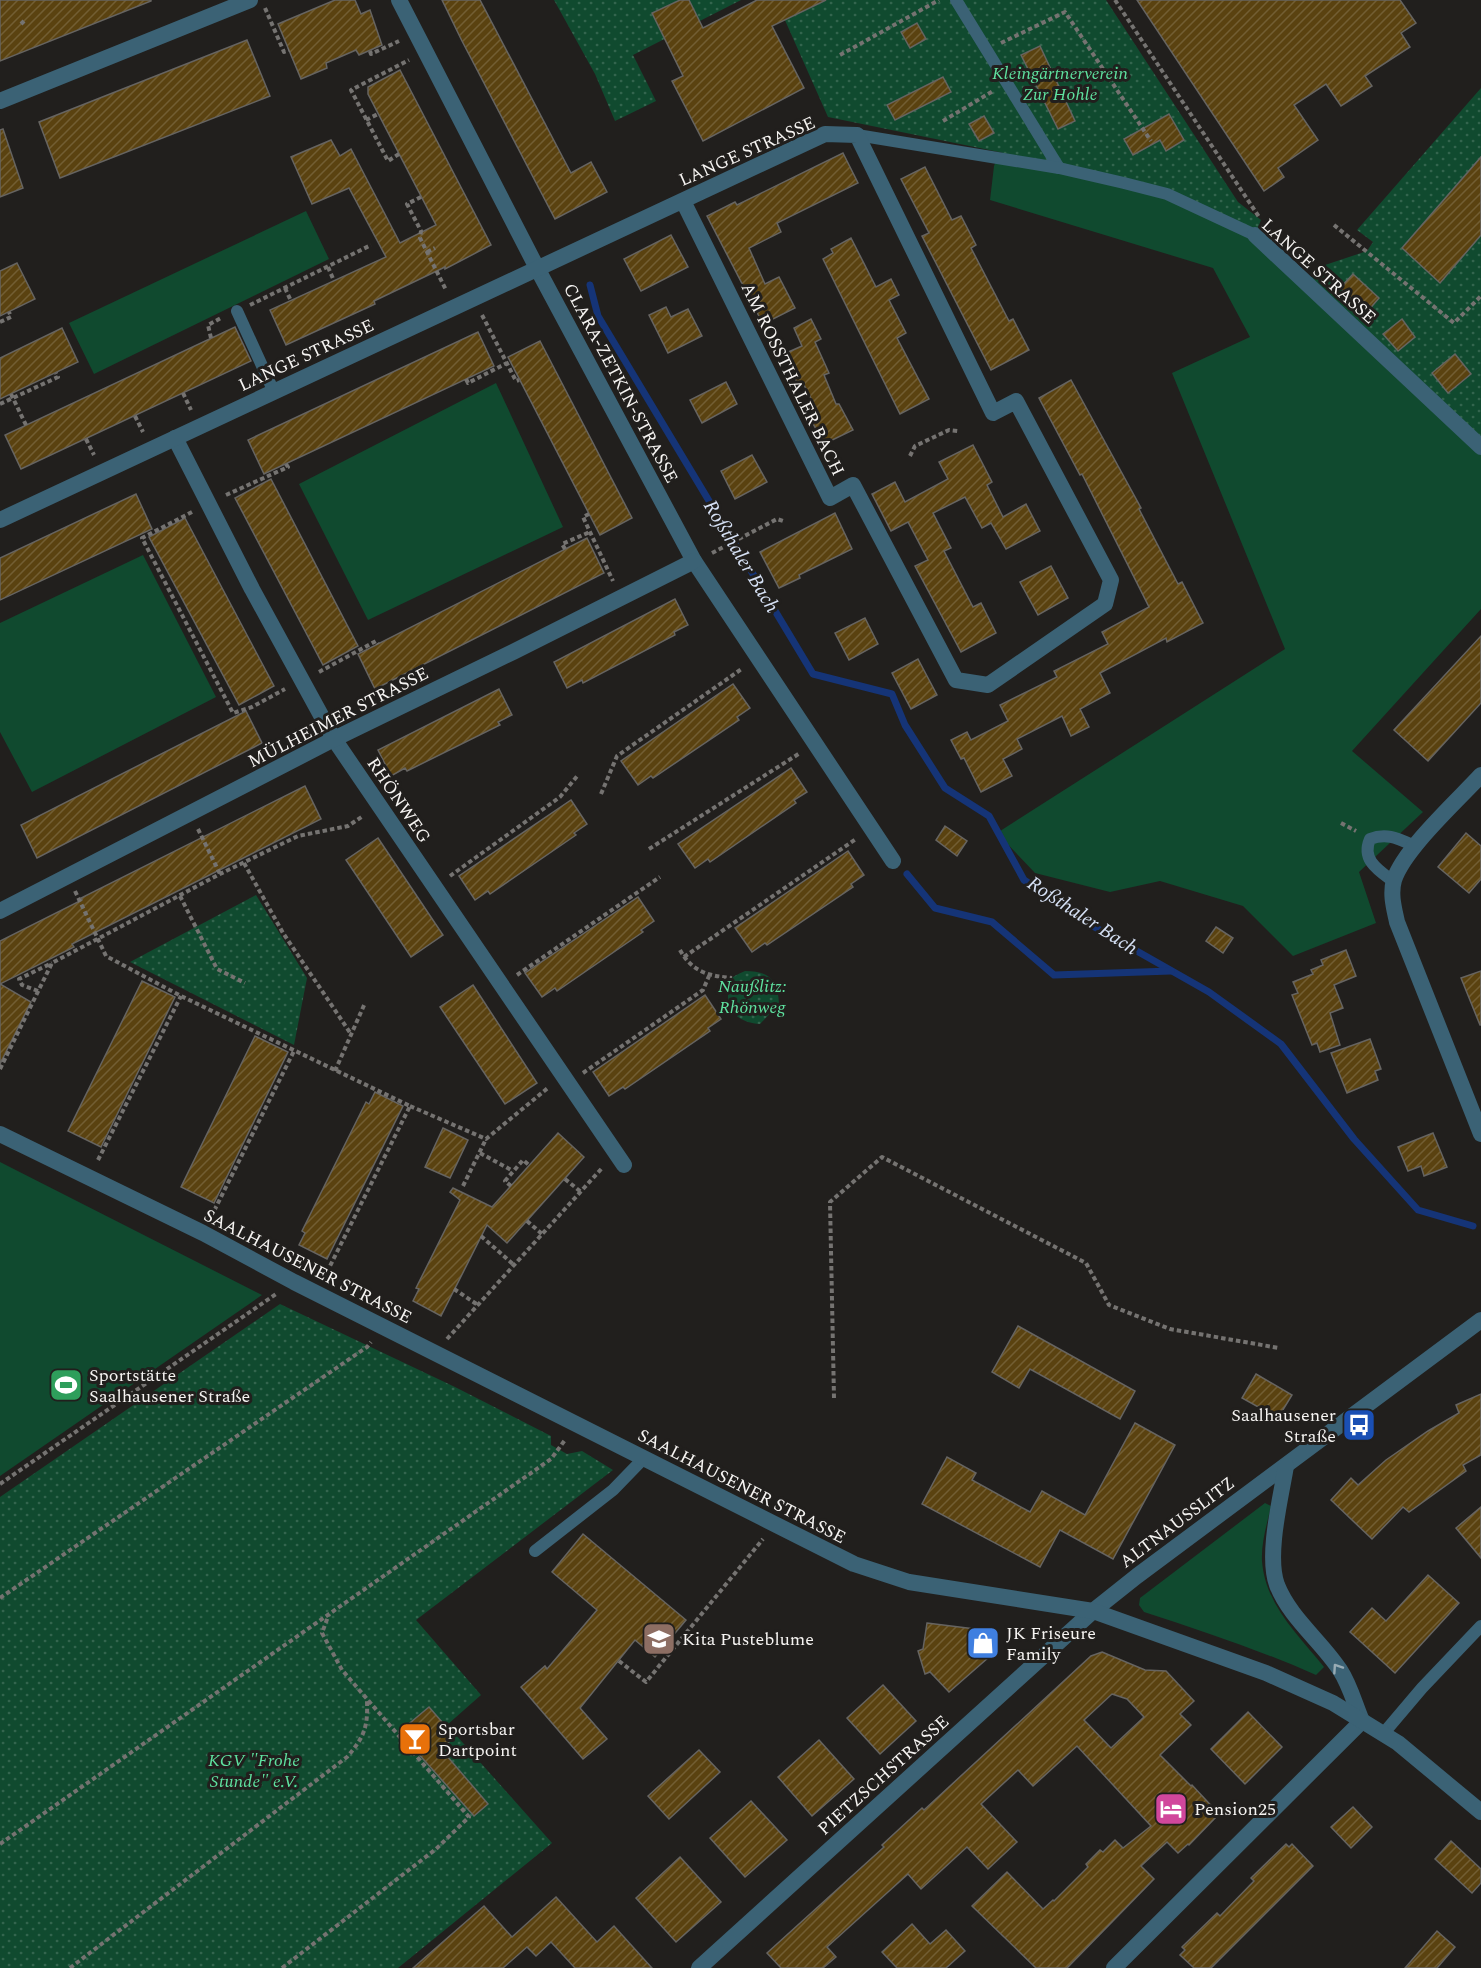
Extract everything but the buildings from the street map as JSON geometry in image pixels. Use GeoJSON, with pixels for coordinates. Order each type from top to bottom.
{"type":"FeatureCollection","features":[{"type":"Feature","properties":{"kind":"street"},"geometry":{"type":"LineString","coordinates":[[0,101],[250,0]]}},
{"type":"Feature","properties":{"kind":"street","name":"CLARA-ZETKIN-STRASSE"},"geometry":{"type":"LineString","coordinates":[[399,0],[537,268],[694,561],[893,861]]}},
{"type":"Feature","properties":{"kind":"street","name":"LANGE STRASSE"},"geometry":{"type":"LineString","coordinates":[[0,519],[825,134],[857,135]]}},
{"type":"Feature","properties":{"kind":"street","name":"AM ROSSTHALER BACH"},"geometry":{"type":"LineString","coordinates":[[683,201],[830,498],[853,485],[956,680],[988,685],[1105,604],[1112,580],[1016,401],[993,412],[857,135]]}},
{"type":"Feature","properties":{"kind":"street","name":"LANGE STRASSE"},"geometry":{"type":"LineString","coordinates":[[1258,228],[1481,447]]}},
{"type":"Feature","properties":{"kind":"street","name":"RHÖNWEG"},"geometry":{"type":"LineString","coordinates":[[175,438],[252,589],[334,739],[620,1159]]}},
{"type":"Feature","properties":{"kind":"street","name":"MÜLHEIMER STRASSE"},"geometry":{"type":"LineString","coordinates":[[0,911],[334,739],[694,561]]}},
{"type":"Feature","properties":{"kind":"street"},"geometry":{"type":"LineString","coordinates":[[1481,775],[1415,846],[1400,866],[1394,882],[1392,899],[1397,922],[1481,1134]]}},
{"type":"Feature","properties":{"kind":"street","name":"SAALHAUSENER STRASSE"},"geometry":{"type":"LineString","coordinates":[[0,1134],[203,1233],[294,1282],[854,1564],[909,1582],[1093,1611],[1266,1673],[1333,1703],[1398,1743],[1481,1812]]}},
{"type":"Feature","properties":{"kind":"street","name":"ALTNAUSSLITZ"},"geometry":{"type":"LineString","coordinates":[[1093,1611],[1481,1320]]}},
{"type":"Feature","properties":{"kind":"street"},"geometry":{"type":"LineString","coordinates":[[1114,1968],[1362,1721],[1341,1671],[1289,1606],[1277,1584],[1274,1538],[1286,1466]]}},
{"type":"Feature","properties":{"kind":"street","name":"PIETZSCHSTRASSE"},"geometry":{"type":"LineString","coordinates":[[699,1968],[1093,1611]]}},
{"type":"Feature","properties":{"kind":"lane"},"geometry":{"type":"LineString","coordinates":[[956,0],[1059,168]]}},
{"type":"Feature","properties":{"kind":"lane","name":"LANGE STRASSE"},"geometry":{"type":"LineString","coordinates":[[857,135],[1059,168],[1167,194],[1258,228]]}},
{"type":"Feature","properties":{"kind":"lane"},"geometry":{"type":"LineString","coordinates":[[237,311],[274,392]]}},
{"type":"Feature","properties":{"kind":"lane"},"geometry":{"type":"LineString","coordinates":[[1394,882],[1371,864],[1366,847],[1370,839],[1378,836],[1393,836],[1415,846]]}},
{"type":"Feature","properties":{"kind":"lane"},"geometry":{"type":"LineString","coordinates":[[535,1551],[613,1490],[644,1458]]}},
{"type":"Feature","properties":{"kind":"lane"},"geometry":{"type":"LineString","coordinates":[[1383,1734],[1422,1688],[1481,1626]]}},
{"type":"Feature","properties":{"kind":"path"},"geometry":{"type":"LineString","coordinates":[[262,0],[284,52],[289,50]]}},
{"type":"Feature","properties":{"kind":"path"},"geometry":{"type":"LineString","coordinates":[[840,55],[940,0]]}},
{"type":"Feature","properties":{"kind":"path"},"geometry":{"type":"LineString","coordinates":[[1115,0],[1258,228]]}},
{"type":"Feature","properties":{"kind":"path"},"geometry":{"type":"LineString","coordinates":[[987,49],[1065,12],[1150,141]]}},
{"type":"Feature","properties":{"kind":"path"},"geometry":{"type":"LineString","coordinates":[[369,51],[371,54],[416,34]]}},
{"type":"Feature","properties":{"kind":"path"},"geometry":{"type":"LineString","coordinates":[[399,154],[388,161],[351,90],[425,51]]}},
{"type":"Feature","properties":{"kind":"path"},"geometry":{"type":"LineString","coordinates":[[943,121],[1007,82]]}},
{"type":"Feature","properties":{"kind":"path"},"geometry":{"type":"LineString","coordinates":[[366,120],[378,114]]}},
{"type":"Feature","properties":{"kind":"path"},"geometry":{"type":"LineString","coordinates":[[421,197],[407,204],[421,231],[420,238],[455,307]]}},
{"type":"Feature","properties":{"kind":"path"},"geometry":{"type":"LineString","coordinates":[[1334,225],[1454,323],[1481,296]]}},
{"type":"Feature","properties":{"kind":"path"},"geometry":{"type":"LineString","coordinates":[[211,338],[208,325],[371,245]]}},
{"type":"Feature","properties":{"kind":"path"},"geometry":{"type":"LineString","coordinates":[[427,252],[435,248]]}},
{"type":"Feature","properties":{"kind":"path"},"geometry":{"type":"LineString","coordinates":[[328,267],[334,281]]}},
{"type":"Feature","properties":{"kind":"path"},"geometry":{"type":"LineString","coordinates":[[285,288],[291,301]]}},
{"type":"Feature","properties":{"kind":"path"},"geometry":{"type":"LineString","coordinates":[[474,298],[516,381],[519,380]]}},
{"type":"Feature","properties":{"kind":"path"},"geometry":{"type":"LineString","coordinates":[[0,322],[11,317],[9,312]]}},
{"type":"Feature","properties":{"kind":"path"},"geometry":{"type":"LineString","coordinates":[[466,379],[468,383],[507,363]]}},
{"type":"Feature","properties":{"kind":"path"},"geometry":{"type":"LineString","coordinates":[[0,404],[12,396],[58,377],[56,373]]}},
{"type":"Feature","properties":{"kind":"path"},"geometry":{"type":"LineString","coordinates":[[12,396],[26,425]]}},
{"type":"Feature","properties":{"kind":"path"},"geometry":{"type":"LineString","coordinates":[[909,456],[915,446],[949,430],[958,431]]}},
{"type":"Feature","properties":{"kind":"path"},"geometry":{"type":"LineString","coordinates":[[286,464],[288,467],[209,503],[142,538],[233,712],[252,707],[376,641],[378,644]]}},
{"type":"Feature","properties":{"kind":"path"},"geometry":{"type":"LineString","coordinates":[[589,514],[583,517],[621,598]]}},
{"type":"Feature","properties":{"kind":"path"},"geometry":{"type":"LineString","coordinates":[[718,550],[777,519],[783,521]]}},
{"type":"Feature","properties":{"kind":"path"},"geometry":{"type":"LineString","coordinates":[[565,549],[562,544],[590,532]]}},
{"type":"Feature","properties":{"kind":"path"},"geometry":{"type":"LineString","coordinates":[[601,794],[617,756],[758,658]]}},
{"type":"Feature","properties":{"kind":"path"},"geometry":{"type":"LineString","coordinates":[[649,849],[815,744]]}},
{"type":"Feature","properties":{"kind":"path"},"geometry":{"type":"LineString","coordinates":[[434,887],[560,797],[578,775]]}},
{"type":"Feature","properties":{"kind":"path"},"geometry":{"type":"LineString","coordinates":[[38,991],[22,985],[18,979],[298,836],[348,826],[380,806]]}},
{"type":"Feature","properties":{"kind":"path"},"geometry":{"type":"LineString","coordinates":[[190,815],[220,874]]}},
{"type":"Feature","properties":{"kind":"path"},"geometry":{"type":"LineString","coordinates":[[684,957],[871,828]]}},
{"type":"Feature","properties":{"kind":"path"},"geometry":{"type":"LineString","coordinates":[[244,863],[283,933],[351,1034]]}},
{"type":"Feature","properties":{"kind":"path"},"geometry":{"type":"LineString","coordinates":[[68,877],[106,956],[181,996],[335,1071],[486,1139]]}},
{"type":"Feature","properties":{"kind":"path"},"geometry":{"type":"LineString","coordinates":[[501,985],[660,877]]}},
{"type":"Feature","properties":{"kind":"path"},"geometry":{"type":"LineString","coordinates":[[180,896],[217,969],[245,983]]}},
{"type":"Feature","properties":{"kind":"path"},"geometry":{"type":"LineString","coordinates":[[680,950],[696,970],[709,976],[732,978]]}},
{"type":"Feature","properties":{"kind":"path"},"geometry":{"type":"LineString","coordinates":[[0,1069],[52,963]]}},
{"type":"Feature","properties":{"kind":"path"},"geometry":{"type":"LineString","coordinates":[[463,1186],[486,1139],[566,1080],[703,990],[709,976]]}},
{"type":"Feature","properties":{"kind":"path"},"geometry":{"type":"LineString","coordinates":[[90,1177],[181,996]]}},
{"type":"Feature","properties":{"kind":"path"},"geometry":{"type":"LineString","coordinates":[[335,1071],[365,1003]]}},
{"type":"Feature","properties":{"kind":"path"},"geometry":{"type":"LineString","coordinates":[[203,1233],[294,1051]]}},
{"type":"Feature","properties":{"kind":"path"},"geometry":{"type":"LineString","coordinates":[[316,1293],[410,1106]]}},
{"type":"Feature","properties":{"kind":"path"},"geometry":{"type":"LineString","coordinates":[[480,1153],[513,1171]]}},
{"type":"Feature","properties":{"kind":"path"},"geometry":{"type":"LineString","coordinates":[[834,1398],[830,1202],[882,1157],[1086,1263],[1109,1305],[1170,1329],[1279,1348]]}},
{"type":"Feature","properties":{"kind":"path"},"geometry":{"type":"LineString","coordinates":[[434,1353],[581,1192],[620,1159]]}},
{"type":"Feature","properties":{"kind":"path"},"geometry":{"type":"LineString","coordinates":[[511,1186],[505,1181],[513,1171],[523,1160],[529,1165]]}},
{"type":"Feature","properties":{"kind":"path"},"geometry":{"type":"LineString","coordinates":[[565,1179],[581,1192]]}},
{"type":"Feature","properties":{"kind":"path"},"geometry":{"type":"LineString","coordinates":[[526,1221],[542,1234]]}},
{"type":"Feature","properties":{"kind":"path"},"geometry":{"type":"LineString","coordinates":[[481,1236],[514,1265]]}},
{"type":"Feature","properties":{"kind":"path"},"geometry":{"type":"LineString","coordinates":[[0,1484],[294,1282]]}},
{"type":"Feature","properties":{"kind":"path"},"geometry":{"type":"LineString","coordinates":[[454,1289],[478,1305]]}},
{"type":"Feature","properties":{"kind":"path"},"geometry":{"type":"LineString","coordinates":[[0,1598],[368,1347],[381,1326]]}},
{"type":"Feature","properties":{"kind":"path"},"geometry":{"type":"LineString","coordinates":[[0,1844],[551,1459],[575,1424]]}},
{"type":"Feature","properties":{"kind":"path"},"geometry":{"type":"LineString","coordinates":[[619,1661],[646,1682],[761,1543],[771,1522]]}},
{"type":"Feature","properties":{"kind":"path"},"geometry":{"type":"LineString","coordinates":[[282,1968],[436,1849],[469,1817],[342,1670],[322,1633],[330,1612]]}},
{"type":"Feature","properties":{"kind":"path"},"geometry":{"type":"LineString","coordinates":[[70,1968],[346,1757],[361,1741],[368,1722],[367,1701]]}},
{"type":"Feature","properties":{"kind":"green space"},"geometry":{"type":"Polygon","coordinates":[[[554,0],[741,0],[633,55],[656,101],[615,121],[595,74],[554,0]]]}},
{"type":"Feature","properties":{"kind":"green space","name":"Kleingärtnerverein Zur Hohle"},"geometry":{"type":"Polygon","coordinates":[[[776,0],[1106,0],[1238,202],[1261,220],[1255,235],[1167,194],[999,152],[828,117],[776,0]]]}},
{"type":"Feature","properties":{"kind":"green space"},"geometry":{"type":"Polygon","coordinates":[[[1481,88],[1481,447],[1306,284],[1322,266],[1367,251],[1373,242],[1357,230],[1481,88]]]}},
{"type":"Feature","properties":{"kind":"green space"},"geometry":{"type":"Polygon","coordinates":[[[997,158],[1124,183],[1255,235],[1481,447],[1481,609],[1352,751],[1423,812],[1359,872],[1376,923],[1293,956],[1243,906],[1160,881],[1110,892],[1035,873],[997,833],[1285,649],[1172,373],[1250,337],[1213,268],[990,200],[997,158]]]}},
{"type":"Feature","properties":{"kind":"green space"},"geometry":{"type":"Polygon","coordinates":[[[306,211],[329,259],[94,374],[69,323],[306,211]]]}},
{"type":"Feature","properties":{"kind":"green space"},"geometry":{"type":"Polygon","coordinates":[[[496,383],[563,527],[368,620],[299,484],[496,383]]]}},
{"type":"Feature","properties":{"kind":"green space"},"geometry":{"type":"Polygon","coordinates":[[[143,555],[216,697],[32,792],[0,732],[0,623],[143,555]]]}},
{"type":"Feature","properties":{"kind":"green space"},"geometry":{"type":"Polygon","coordinates":[[[256,895],[307,978],[294,1045],[130,962],[256,895]]]}},
{"type":"Feature","properties":{"kind":"green space","name":"Naußlitz: Rhönweg"},"geometry":{"type":"Polygon","coordinates":[[[745,971],[766,975],[771,978],[777,989],[779,1004],[760,1024],[738,1017],[729,1003],[728,992],[732,978],[745,971]]]}},
{"type":"Feature","properties":{"kind":"green space","name":"Sportstätte Saalhausener Straße"},"geometry":{"type":"Polygon","coordinates":[[[0,1162],[262,1295],[0,1476],[0,1162]]]}},
{"type":"Feature","properties":{"kind":"green space","name":"KGV \"Frohe Stunde\" e.V."},"geometry":{"type":"Polygon","coordinates":[[[280,1304],[455,1387],[551,1436],[551,1445],[567,1454],[582,1451],[613,1470],[416,1620],[481,1695],[447,1725],[552,1843],[398,1968],[0,1968],[0,1497],[280,1304]]]}},
{"type":"Feature","properties":{"kind":"green space"},"geometry":{"type":"Polygon","coordinates":[[[1265,1503],[1271,1506],[1262,1547],[1264,1577],[1284,1618],[1324,1667],[1316,1675],[1252,1649],[1144,1612],[1139,1605],[1140,1598],[1265,1503]]]}},
{"type":"Feature","properties":{"kind":"waterway","name":"Roßthaler Bach"},"geometry":{"type":"LineString","coordinates":[[590,285],[598,316],[813,674],[892,694],[905,725],[945,788],[989,816],[1024,880],[1091,925],[1209,992],[1281,1044],[1354,1139],[1418,1210],[1473,1226]]}},
{"type":"Feature","properties":{"kind":"waterway"},"geometry":{"type":"LineString","coordinates":[[907,874],[935,908],[992,922],[1054,975],[1171,971]]}},
{"type":"Feature","properties":{"kind":"place","name":"Sportstätte Saalhausener Straße"},"geometry":{"type":"Point","coordinates":[66,1385]}},
{"type":"Feature","properties":{"kind":"place","name":"Saalhausener Straße"},"geometry":{"type":"Point","coordinates":[1359,1425]}},
{"type":"Feature","properties":{"kind":"place","name":"Kita Pusteblume"},"geometry":{"type":"Point","coordinates":[659,1639]}},
{"type":"Feature","properties":{"kind":"place","name":"JK Friseure Family"},"geometry":{"type":"Point","coordinates":[983,1643]}},
{"type":"Feature","properties":{"kind":"place","name":"Sportsbar Dartpoint"},"geometry":{"type":"Point","coordinates":[415,1739]}},
{"type":"Feature","properties":{"kind":"place","name":"Pension25"},"geometry":{"type":"Point","coordinates":[1171,1809]}}]}
